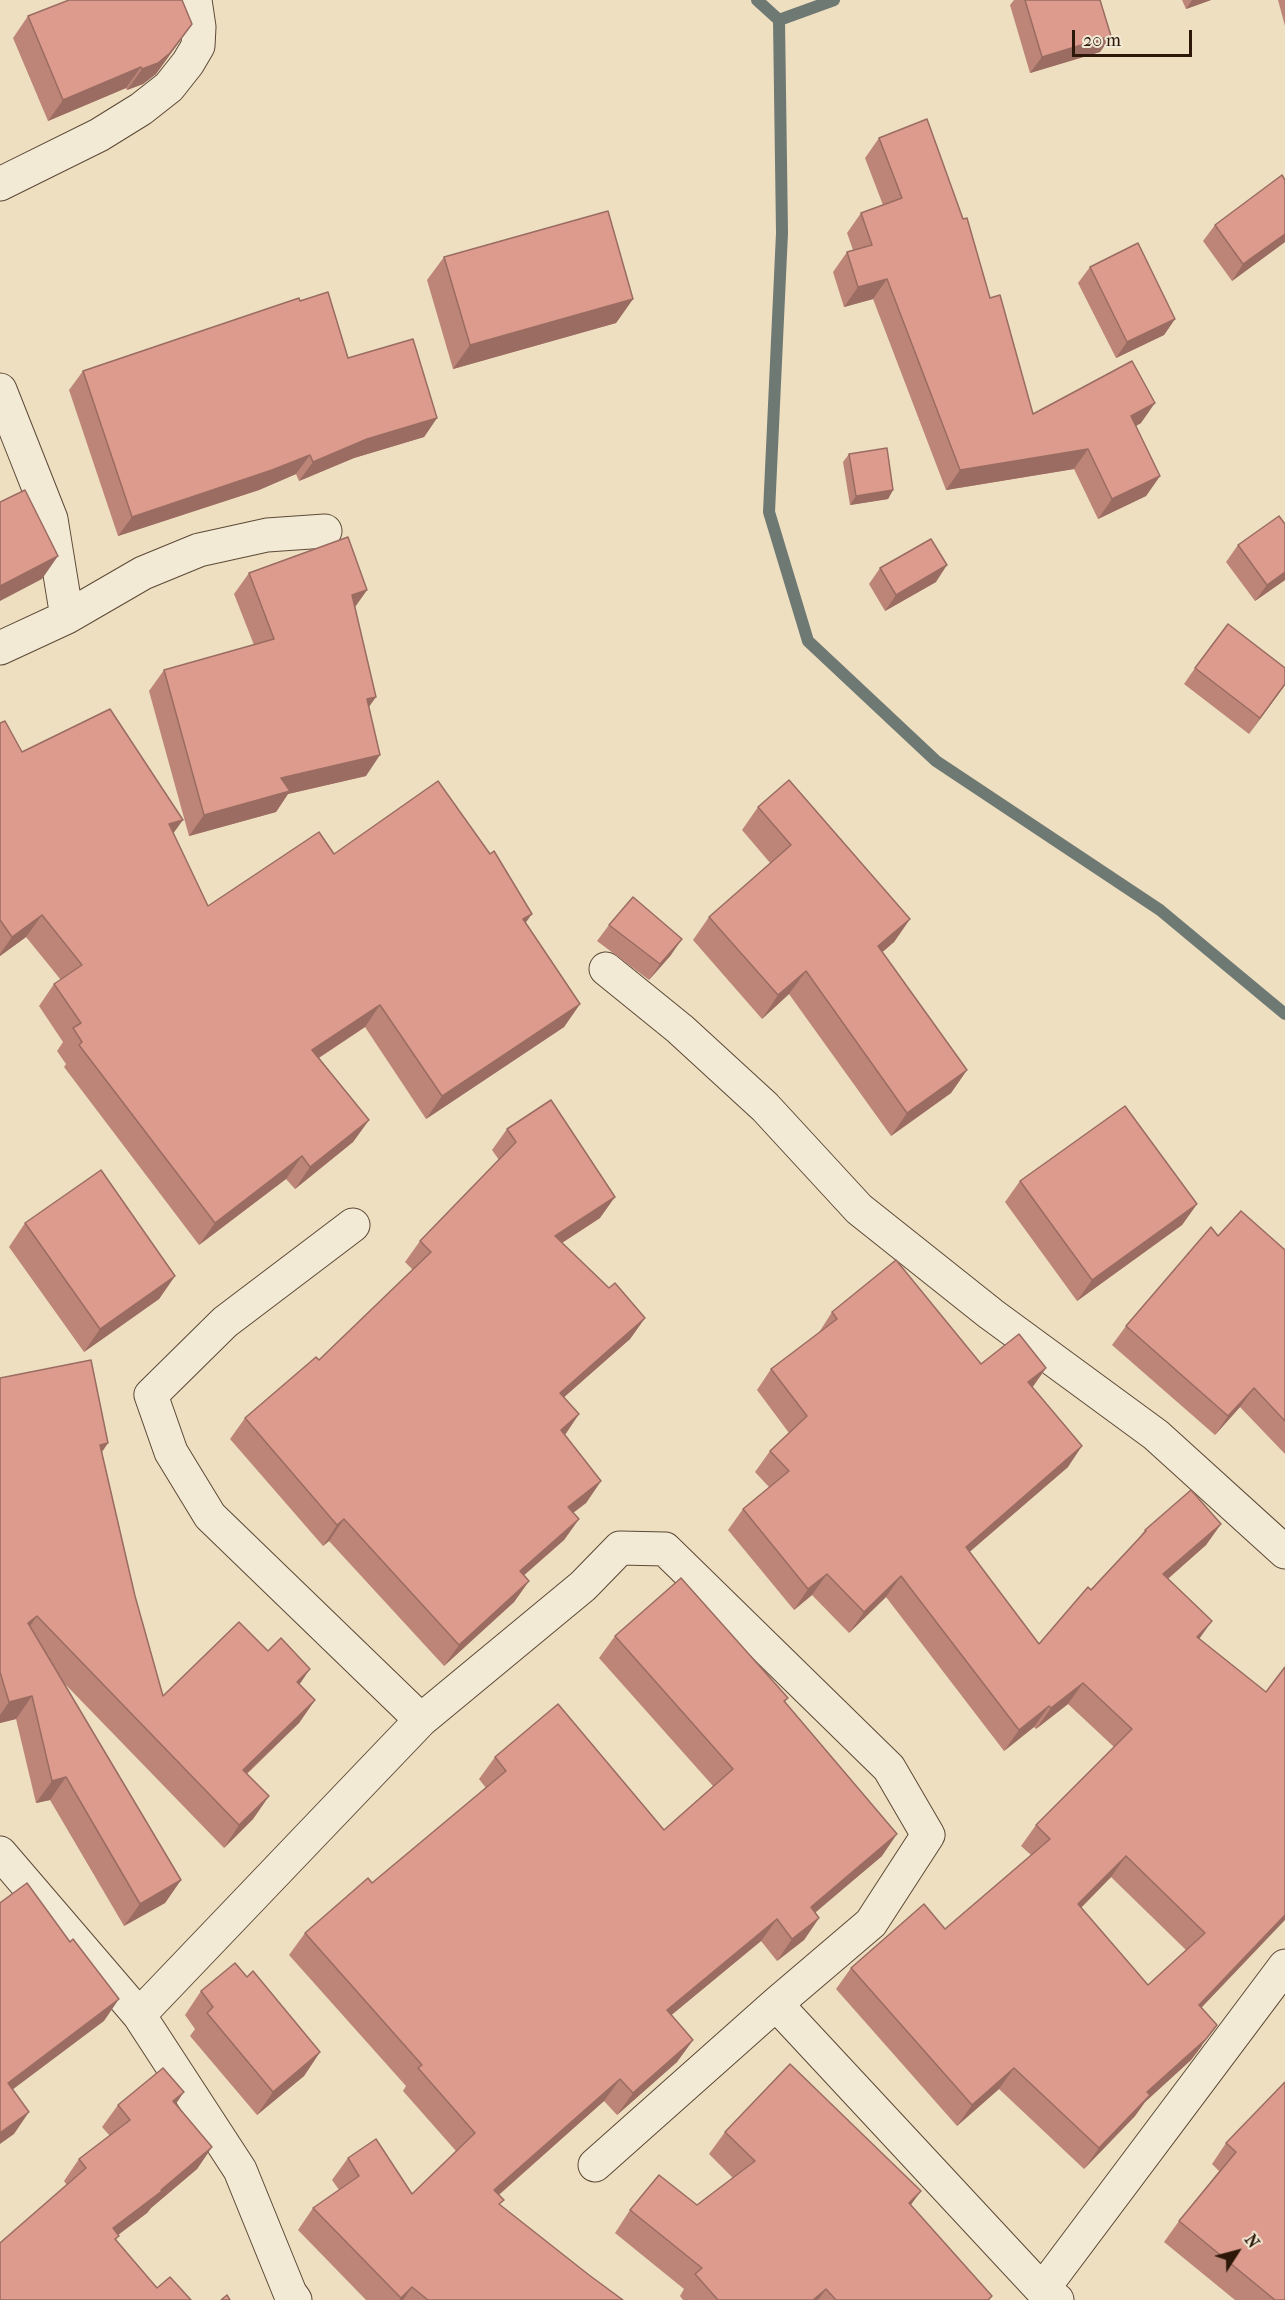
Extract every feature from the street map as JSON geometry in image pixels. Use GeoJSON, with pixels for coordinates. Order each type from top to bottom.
{"type":"FeatureCollection","features":[{"type":"Feature","properties":{"kind":"street"},"geometry":{"type":"LineString","coordinates":[[0,184],[99,135],[141,109],[170,87],[189,63],[198,46],[199,27],[195,0]]}},
{"type":"Feature","properties":{"kind":"street"},"geometry":{"type":"LineString","coordinates":[[0,390],[51,519],[67,617]]}},
{"type":"Feature","properties":{"kind":"street"},"geometry":{"type":"LineString","coordinates":[[0,648],[67,617],[143,573],[199,550],[267,535],[325,531]]}},
{"type":"Feature","properties":{"kind":"street"},"geometry":{"type":"LineString","coordinates":[[606,969],[680,1029],[765,1107],[858,1209],[991,1314],[1156,1435],[1285,1552]]}},
{"type":"Feature","properties":{"kind":"street"},"geometry":{"type":"LineString","coordinates":[[353,1225],[225,1322],[151,1395],[171,1452],[210,1516],[421,1720]]}},
{"type":"Feature","properties":{"kind":"street"},"geometry":{"type":"LineString","coordinates":[[139,2015],[421,1720],[583,1586],[620,1548],[665,1549],[889,1768],[928,1835],[871,1923],[595,2165]]}},
{"type":"Feature","properties":{"kind":"street"},"geometry":{"type":"LineString","coordinates":[[0,1853],[139,2015],[240,2170],[290,2293],[295,2300]]}},
{"type":"Feature","properties":{"kind":"street"},"geometry":{"type":"LineString","coordinates":[[776,2004],[1050,2295],[1285,1966]]}},
{"type":"Feature","properties":{"kind":"building"},"geometry":{"type":"Polygon","coordinates":[[[69,0],[182,0],[192,24],[170,53],[158,63],[142,69],[141,67],[63,100],[28,16],[69,0]]]}},
{"type":"Feature","properties":{"kind":"building"},"geometry":{"type":"Polygon","coordinates":[[[1025,0],[1100,0],[1111,36],[1042,57],[1025,0]]]}},
{"type":"Feature","properties":{"kind":"building"},"geometry":{"type":"Polygon","coordinates":[[[927,119],[963,219],[967,218],[990,298],[1000,295],[1033,414],[1132,361],[1155,403],[1131,416],[1160,476],[1112,499],[1088,449],[960,470],[887,279],[858,287],[847,252],[872,245],[861,213],[902,198],[879,138],[927,119]]]}},
{"type":"Feature","properties":{"kind":"building"},"geometry":{"type":"Polygon","coordinates":[[[1282,175],[1285,180],[1285,234],[1243,264],[1215,225],[1282,175]]]}},
{"type":"Feature","properties":{"kind":"building"},"geometry":{"type":"Polygon","coordinates":[[[608,211],[633,299],[470,345],[444,257],[608,211]]]}},
{"type":"Feature","properties":{"kind":"building"},"geometry":{"type":"Polygon","coordinates":[[[1138,243],[1175,319],[1127,342],[1090,267],[1138,243]]]}},
{"type":"Feature","properties":{"kind":"building"},"geometry":{"type":"Polygon","coordinates":[[[328,292],[348,358],[413,339],[437,418],[367,439],[313,462],[310,455],[132,517],[83,371],[299,298],[300,301],[328,292]]]}},
{"type":"Feature","properties":{"kind":"building"},"geometry":{"type":"Polygon","coordinates":[[[887,448],[893,490],[856,496],[849,454],[887,448]]]}},
{"type":"Feature","properties":{"kind":"building"},"geometry":{"type":"Polygon","coordinates":[[[25,490],[58,556],[0,586],[0,502],[25,490]]]}},
{"type":"Feature","properties":{"kind":"building"},"geometry":{"type":"Polygon","coordinates":[[[1279,516],[1285,524],[1285,572],[1267,585],[1238,545],[1279,516]]]}},
{"type":"Feature","properties":{"kind":"building"},"geometry":{"type":"Polygon","coordinates":[[[348,537],[367,590],[352,595],[376,697],[367,699],[380,755],[281,778],[290,791],[204,815],[164,670],[274,639],[249,573],[348,537]]]}},
{"type":"Feature","properties":{"kind":"building"},"geometry":{"type":"Polygon","coordinates":[[[931,539],[947,565],[896,595],[880,568],[931,539]]]}},
{"type":"Feature","properties":{"kind":"building"},"geometry":{"type":"Polygon","coordinates":[[[1228,624],[1285,668],[1285,684],[1260,718],[1195,668],[1228,624]]]}},
{"type":"Feature","properties":{"kind":"building"},"geometry":{"type":"Polygon","coordinates":[[[110,709],[183,820],[169,824],[208,906],[319,832],[334,854],[438,781],[490,854],[494,851],[532,914],[523,919],[580,1004],[442,1096],[380,1005],[312,1050],[369,1120],[310,1167],[302,1156],[215,1223],[79,1045],[82,1042],[73,1028],[81,1023],[54,984],[82,965],[42,915],[12,937],[0,920],[0,723],[5,721],[22,752],[110,709]]]}},
{"type":"Feature","properties":{"kind":"building"},"geometry":{"type":"Polygon","coordinates":[[[789,780],[910,919],[878,946],[967,1070],[907,1113],[806,971],[778,995],[709,917],[791,845],[758,807],[789,780]]]}},
{"type":"Feature","properties":{"kind":"building"},"geometry":{"type":"Polygon","coordinates":[[[633,897],[682,939],[660,964],[609,925],[633,897]]]}},
{"type":"Feature","properties":{"kind":"building"},"geometry":{"type":"Polygon","coordinates":[[[551,1100],[615,1197],[555,1236],[609,1288],[615,1283],[645,1318],[560,1393],[579,1414],[561,1430],[601,1481],[568,1507],[579,1519],[520,1571],[529,1581],[459,1645],[344,1519],[337,1525],[245,1418],[316,1357],[319,1360],[431,1252],[420,1241],[516,1142],[507,1129],[551,1100]]]}},
{"type":"Feature","properties":{"kind":"building"},"geometry":{"type":"Polygon","coordinates":[[[1125,1106],[1197,1204],[1092,1280],[1020,1181],[1125,1106]]]}},
{"type":"Feature","properties":{"kind":"building"},"geometry":{"type":"Polygon","coordinates":[[[101,1170],[175,1276],[100,1329],[25,1223],[101,1170]]]}},
{"type":"Feature","properties":{"kind":"building"},"geometry":{"type":"Polygon","coordinates":[[[1241,1211],[1285,1250],[1285,1421],[1254,1388],[1228,1416],[1126,1326],[1211,1227],[1218,1236],[1241,1211]]]}},
{"type":"Feature","properties":{"kind":"building"},"geometry":{"type":"Polygon","coordinates":[[[896,1260],[981,1364],[1019,1334],[1046,1368],[1028,1382],[1082,1446],[966,1547],[1039,1644],[1088,1587],[1091,1590],[1145,1530],[1191,1490],[1221,1524],[1163,1574],[1212,1621],[1197,1637],[1266,1692],[1285,1667],[1285,1915],[1199,2005],[1217,2025],[1206,2039],[1147,2092],[1150,2095],[1099,2148],[1014,2068],[972,2105],[851,1968],[924,1904],[945,1929],[1050,1839],[1036,1825],[1132,1729],[1083,1683],[1019,1730],[901,1576],[864,1612],[827,1574],[808,1589],[743,1509],[789,1471],[770,1451],[807,1416],[771,1369],[837,1319],[832,1312],[896,1260]],[[1126,1856],[1078,1904],[1148,1985],[1205,1933],[1126,1856]]]}},
{"type":"Feature","properties":{"kind":"building"},"geometry":{"type":"Polygon","coordinates":[[[91,1360],[108,1443],[100,1445],[135,1596],[163,1696],[239,1622],[268,1651],[281,1638],[310,1669],[297,1682],[315,1700],[243,1770],[269,1796],[239,1825],[37,1616],[28,1623],[181,1880],[140,1904],[66,1777],[52,1781],[32,1696],[9,1702],[0,1672],[0,1378],[91,1360]]]}},
{"type":"Feature","properties":{"kind":"building"},"geometry":{"type":"Polygon","coordinates":[[[681,1578],[788,1698],[784,1701],[897,1834],[811,1907],[819,1918],[792,1939],[777,1919],[667,2010],[693,2040],[633,2093],[620,2079],[494,2190],[504,2200],[499,2204],[623,2300],[428,2300],[412,2287],[401,2298],[313,2208],[359,2176],[348,2158],[376,2139],[412,2194],[475,2133],[418,2068],[422,2065],[305,1933],[368,1878],[372,1883],[506,1771],[495,1757],[558,1704],[664,1830],[733,1769],[615,1636],[681,1578]]]}},
{"type":"Feature","properties":{"kind":"building"},"geometry":{"type":"Polygon","coordinates":[[[27,1883],[70,1942],[73,1939],[119,1999],[8,2083],[29,2112],[0,2133],[0,1903],[27,1883]]]}},
{"type":"Feature","properties":{"kind":"building"},"geometry":{"type":"Polygon","coordinates":[[[235,1963],[247,1977],[253,1971],[320,2052],[273,2092],[207,2013],[213,2007],[201,1991],[235,1963]]]}},
{"type":"Feature","properties":{"kind":"building"},"geometry":{"type":"Polygon","coordinates":[[[790,2064],[921,2191],[909,2203],[992,2296],[988,2300],[836,2300],[826,2289],[813,2300],[718,2300],[695,2274],[702,2268],[630,2210],[659,2175],[697,2205],[755,2161],[725,2132],[790,2064]]]}},
{"type":"Feature","properties":{"kind":"building"},"geometry":{"type":"Polygon","coordinates":[[[163,2068],[184,2092],[173,2101],[212,2147],[162,2191],[113,2228],[119,2236],[115,2239],[157,2288],[170,2277],[191,2300],[0,2300],[0,2243],[86,2168],[79,2159],[130,2120],[118,2105],[163,2068]]]}},
{"type":"Feature","properties":{"kind":"building"},"geometry":{"type":"Polygon","coordinates":[[[1285,2082],[1285,2300],[1275,2300],[1179,2221],[1236,2152],[1226,2143],[1285,2082]]]}},
{"type":"Feature","properties":{"kind":"waterway"},"geometry":{"type":"LineString","coordinates":[[757,0],[779,20],[782,233],[769,512],[808,641],[936,761],[1160,910],[1285,1014]]}},
{"type":"Feature","properties":{"kind":"waterway"},"geometry":{"type":"LineString","coordinates":[[779,20],[834,0]]}}]}
